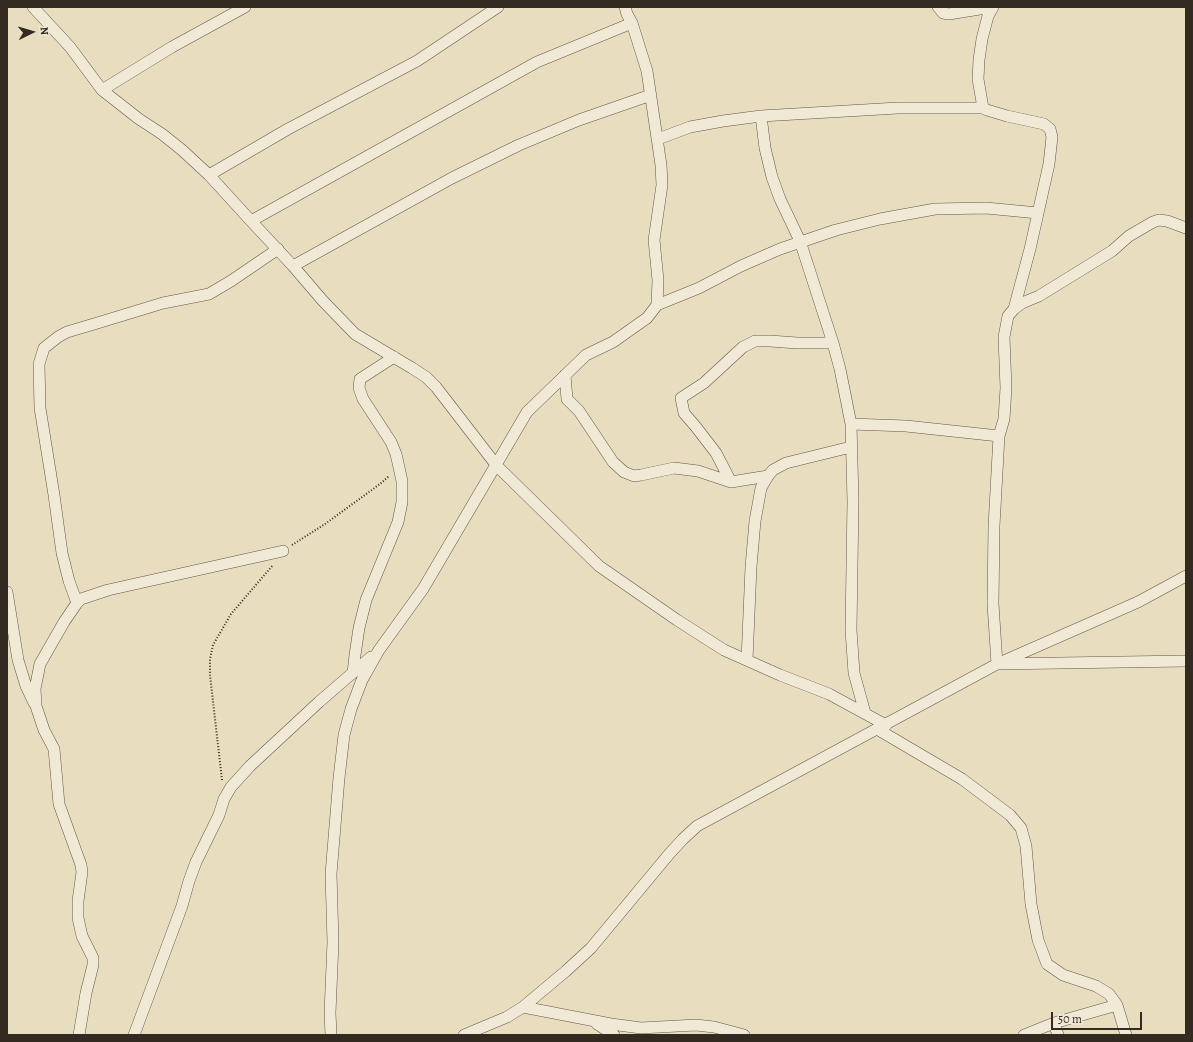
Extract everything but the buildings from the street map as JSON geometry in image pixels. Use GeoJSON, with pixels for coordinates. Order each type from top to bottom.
{"type":"FeatureCollection","features":[{"type":"Feature","properties":{"kind":"street"},"geometry":{"type":"LineString","coordinates":[[33,7],[70,47],[102,90],[139,119],[162,134],[209,175],[250,221],[278,249],[323,301],[355,334],[394,356],[426,377],[436,386],[497,466],[599,566],[677,620],[724,650],[780,675],[829,694],[865,713],[882,727],[962,779],[1010,815],[1021,828],[1026,846],[1031,904],[1038,940],[1047,964],[1063,975],[1096,986],[1109,994],[1117,1005],[1126,1035]]}},
{"type":"Feature","properties":{"kind":"street"},"geometry":{"type":"LineString","coordinates":[[102,90],[172,47],[245,7]]}},
{"type":"Feature","properties":{"kind":"street"},"geometry":{"type":"LineString","coordinates":[[209,175],[288,129],[417,61],[498,7]]}},
{"type":"Feature","properties":{"kind":"street"},"geometry":{"type":"LineString","coordinates":[[331,1035],[330,1013],[333,942],[331,874],[343,742],[351,709],[362,680],[379,650],[422,589],[528,412],[586,355],[613,342],[647,318],[656,305],[658,280],[654,240],[662,185],[658,139],[646,71],[632,23],[625,7]]}},
{"type":"Feature","properties":{"kind":"street"},"geometry":{"type":"LineString","coordinates":[[938,7],[943,13],[948,14],[993,7]]}},
{"type":"Feature","properties":{"kind":"street"},"geometry":{"type":"LineString","coordinates":[[983,108],[978,79],[979,60],[984,31],[988,16],[993,7]]}},
{"type":"Feature","properties":{"kind":"street"},"geometry":{"type":"LineString","coordinates":[[250,221],[537,62],[632,23]]}},
{"type":"Feature","properties":{"kind":"street"},"geometry":{"type":"LineString","coordinates":[[293,266],[452,178],[519,145],[578,120],[650,95]]}},
{"type":"Feature","properties":{"kind":"street"},"geometry":{"type":"LineString","coordinates":[[658,139],[690,127],[761,116],[898,108],[983,108],[1007,116],[1044,124],[1050,129],[1052,137],[1049,164],[1014,309]]}},
{"type":"Feature","properties":{"kind":"street"},"geometry":{"type":"LineString","coordinates":[[761,116],[765,148],[772,177],[780,199],[800,241],[833,343],[851,424],[851,630],[854,673],[865,713]]}},
{"type":"Feature","properties":{"kind":"street"},"geometry":{"type":"LineString","coordinates":[[656,305],[698,288],[741,266],[800,241],[880,219],[935,209],[986,208],[1038,213]]}},
{"type":"Feature","properties":{"kind":"street"},"geometry":{"type":"LineString","coordinates":[[997,664],[993,604],[994,526],[999,436],[1004,419],[1006,388],[1004,337],[1008,316],[1022,303],[1039,296],[1112,252],[1129,236],[1153,222],[1159,220],[1167,221],[1186,228]]}},
{"type":"Feature","properties":{"kind":"street"},"geometry":{"type":"LineString","coordinates":[[77,603],[69,581],[62,553],[40,408],[38,364],[44,348],[58,337],[87,326],[163,303],[209,294],[222,287],[278,249]]}},
{"type":"Feature","properties":{"kind":"street"},"geometry":{"type":"LineString","coordinates":[[731,482],[716,453],[684,413],[681,398],[704,383],[743,347],[755,341],[770,340],[797,343],[833,343]]}},
{"type":"Feature","properties":{"kind":"street"},"geometry":{"type":"LineString","coordinates":[[354,672],[354,655],[366,600],[398,522],[402,502],[400,467],[391,442],[364,399],[359,388],[360,379],[394,356]]}},
{"type":"Feature","properties":{"kind":"street"},"geometry":{"type":"LineString","coordinates":[[565,376],[567,399],[579,411],[614,462],[624,472],[634,476],[674,468],[698,471],[731,482],[768,476]]}},
{"type":"Feature","properties":{"kind":"street"},"geometry":{"type":"LineString","coordinates":[[851,424],[906,426],[999,436]]}},
{"type":"Feature","properties":{"kind":"street"},"geometry":{"type":"LineString","coordinates":[[746,660],[755,521],[761,488],[773,470],[786,463],[851,447]]}},
{"type":"Feature","properties":{"kind":"street"},"geometry":{"type":"LineString","coordinates":[[36,706],[35,689],[40,664],[53,639],[77,603],[84,598],[108,590],[283,551]]}},
{"type":"Feature","properties":{"kind":"street"},"geometry":{"type":"LineString","coordinates":[[464,1035],[507,1017],[523,1007],[591,948],[670,853],[697,826],[997,664],[1138,602],[1186,576]]}},
{"type":"Feature","properties":{"kind":"street"},"geometry":{"type":"LineString","coordinates":[[7,592],[18,660],[26,686],[36,706],[44,730],[54,749],[59,804],[81,865],[82,876],[78,901],[78,918],[82,936],[93,958],[93,965],[86,993],[79,1035]]}},
{"type":"Feature","properties":{"kind":"street"},"geometry":{"type":"LineString","coordinates":[[134,1035],[182,906],[189,880],[219,815],[224,799],[231,787],[240,776],[319,702],[379,650]]}},
{"type":"Feature","properties":{"kind":"street"},"geometry":{"type":"LineString","coordinates":[[997,664],[1186,661]]}},
{"type":"Feature","properties":{"kind":"street"},"geometry":{"type":"LineString","coordinates":[[1024,1035],[1054,1023],[1117,1005]]}},
{"type":"Feature","properties":{"kind":"street"},"geometry":{"type":"LineString","coordinates":[[523,1007],[641,1028],[696,1025],[714,1027],[744,1035]]}},
{"type":"Feature","properties":{"kind":"street"},"geometry":{"type":"LineString","coordinates":[[591,1020],[614,1035]]}},
{"type":"Feature","properties":{"kind":"street"},"geometry":{"type":"LineString","coordinates":[[1054,1023],[1058,1035]]}},
{"type":"Feature","properties":{"kind":"path"},"geometry":{"type":"LineString","coordinates":[[224,799],[210,675],[211,652],[220,631],[231,614],[268,572],[283,551],[318,529],[380,484],[400,467]]}}]}
